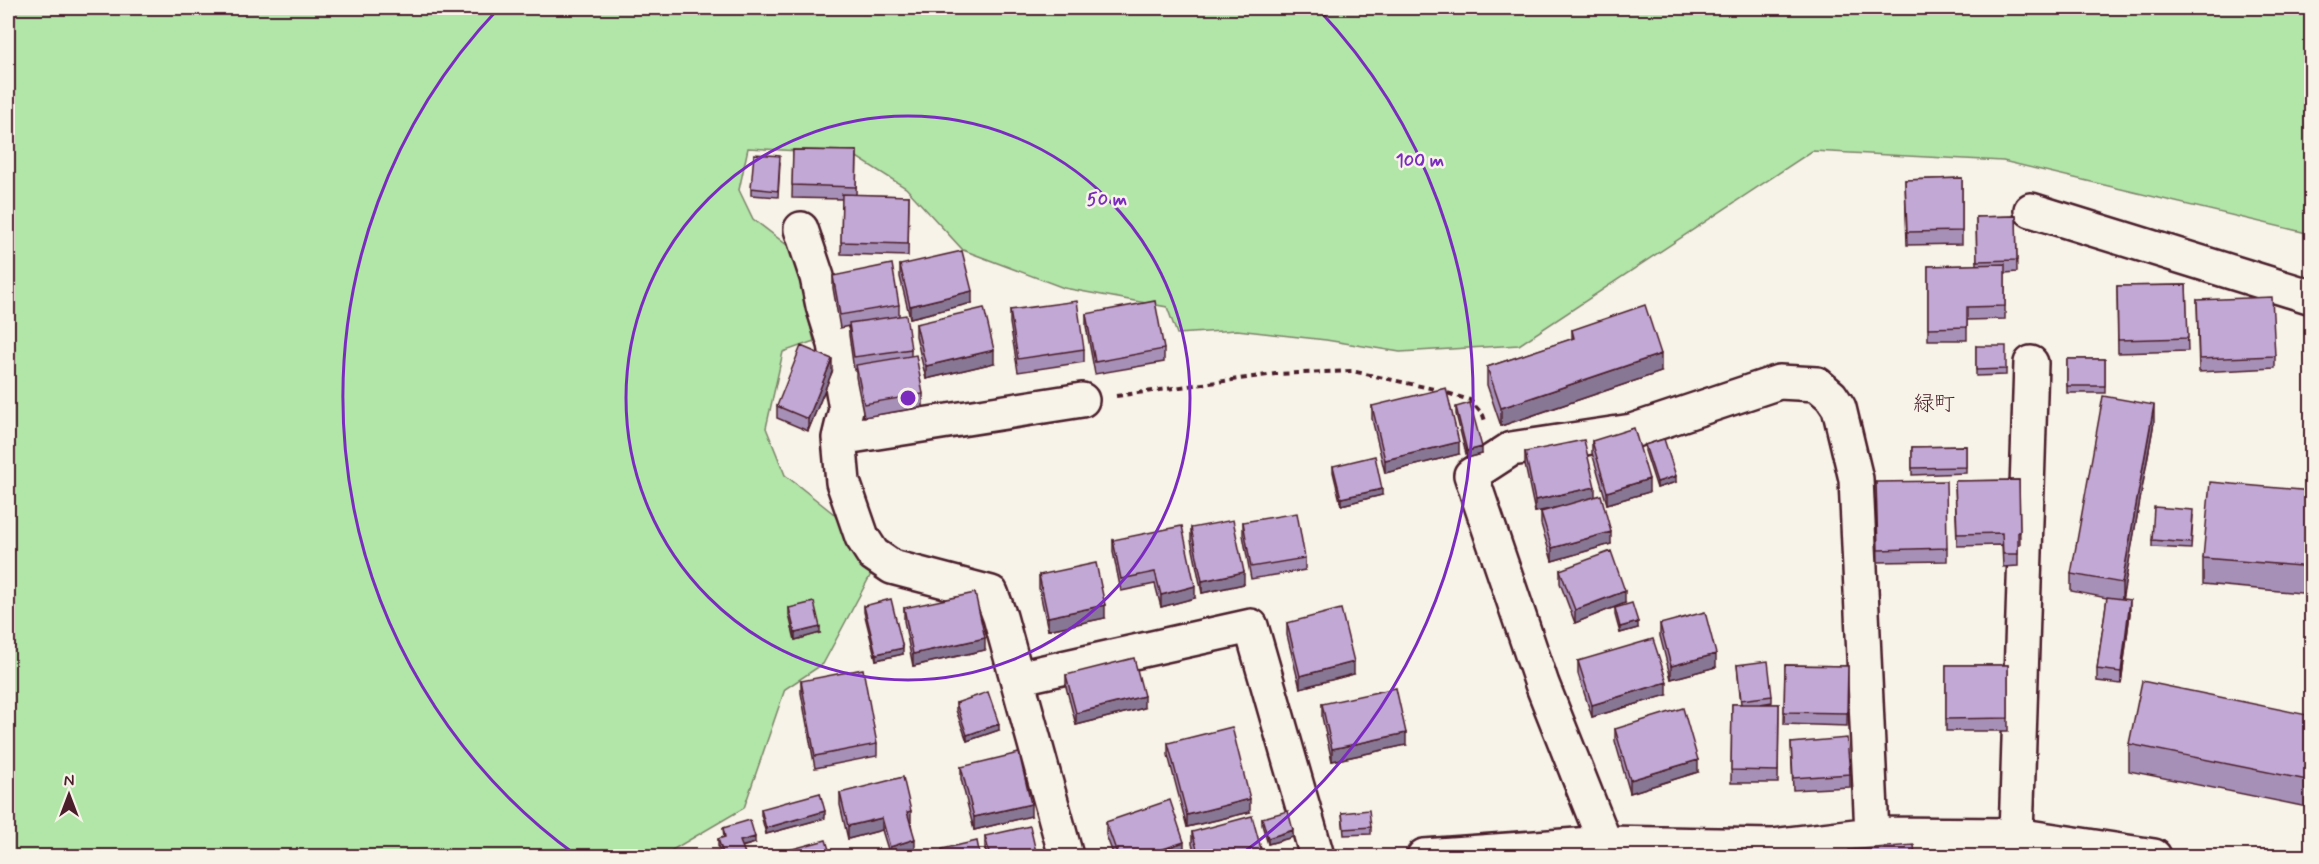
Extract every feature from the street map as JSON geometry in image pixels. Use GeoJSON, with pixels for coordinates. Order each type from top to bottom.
{"type":"FeatureCollection","features":[{"type":"Feature","properties":{"kind":"street"},"geometry":{"type":"LineString","coordinates":[[2031,210],[2312,297]]}},
{"type":"Feature","properties":{"kind":"street"},"geometry":{"type":"LineString","coordinates":[[801,229],[835,344],[846,409],[839,438],[843,482],[862,537],[873,554],[892,567],[991,592],[1000,617],[1065,856]]}},
{"type":"Feature","properties":{"kind":"street"},"geometry":{"type":"LineString","coordinates":[[2016,835],[2031,363]]}},
{"type":"Feature","properties":{"kind":"street"},"geometry":{"type":"LineString","coordinates":[[1605,843],[1542,684],[1471,475],[1511,449],[1632,431],[1779,382],[1817,384],[1831,396],[1839,408],[1856,479],[1872,834]]}},
{"type":"Feature","properties":{"kind":"street"},"geometry":{"type":"LineString","coordinates":[[839,438],[1082,400]]}},
{"type":"Feature","properties":{"kind":"street"},"geometry":{"type":"LineString","coordinates":[[1017,678],[1251,626],[1317,856]]}},
{"type":"Feature","properties":{"kind":"street"},"geometry":{"type":"LineString","coordinates":[[1424,856],[1605,843],[1774,851],[1872,834],[2016,835],[2154,856]]}},
{"type":"Feature","properties":{"kind":"path"},"geometry":{"type":"LineString","coordinates":[[1082,400],[1275,374],[1352,371],[1434,388],[1470,400],[1483,415],[1497,458]]}},
{"type":"Feature","properties":{"kind":"green space"},"geometry":{"type":"Polygon","coordinates":[[[8,8],[2311,8],[2311,234],[2003,161],[1812,151],[1519,345],[1400,352],[1326,340],[1237,330],[1177,334],[1167,307],[1064,288],[963,250],[906,188],[852,154],[748,148],[739,190],[753,219],[792,249],[814,341],[783,352],[766,428],[785,475],[834,514],[871,574],[823,664],[785,689],[744,808],[662,856],[8,856],[8,8]]]}},
{"type":"Feature","properties":{"kind":"building"},"geometry":{"type":"Polygon","coordinates":[[[793,150],[857,151],[856,187],[792,185],[793,150]]]}},
{"type":"Feature","properties":{"kind":"building"},"geometry":{"type":"Polygon","coordinates":[[[754,154],[780,156],[778,191],[751,188],[754,154]]]}},
{"type":"Feature","properties":{"kind":"building"},"geometry":{"type":"Polygon","coordinates":[[[1962,178],[1962,231],[1907,232],[1905,180],[1962,178]]]}},
{"type":"Feature","properties":{"kind":"building"},"geometry":{"type":"Polygon","coordinates":[[[842,194],[909,196],[908,244],[841,242],[842,194]]]}},
{"type":"Feature","properties":{"kind":"building"},"geometry":{"type":"Polygon","coordinates":[[[2016,216],[2017,260],[1977,261],[1976,217],[2016,216]]]}},
{"type":"Feature","properties":{"kind":"building"},"geometry":{"type":"Polygon","coordinates":[[[962,251],[972,291],[910,306],[900,265],[962,251]]]}},
{"type":"Feature","properties":{"kind":"building"},"geometry":{"type":"Polygon","coordinates":[[[892,264],[899,305],[840,315],[833,276],[892,264]]]}},
{"type":"Feature","properties":{"kind":"building"},"geometry":{"type":"Polygon","coordinates":[[[2005,264],[2005,306],[1967,307],[1967,327],[1928,328],[1928,266],[2005,264]]]}},
{"type":"Feature","properties":{"kind":"building"},"geometry":{"type":"Polygon","coordinates":[[[2186,285],[2188,338],[2118,340],[2117,286],[2186,285]]]}},
{"type":"Feature","properties":{"kind":"building"},"geometry":{"type":"Polygon","coordinates":[[[2272,297],[2275,356],[2199,359],[2197,300],[2272,297]]]}},
{"type":"Feature","properties":{"kind":"building"},"geometry":{"type":"Polygon","coordinates":[[[1077,301],[1084,349],[1018,359],[1010,310],[1077,301]]]}},
{"type":"Feature","properties":{"kind":"building"},"geometry":{"type":"Polygon","coordinates":[[[1155,301],[1164,349],[1095,362],[1086,314],[1155,301]]]}},
{"type":"Feature","properties":{"kind":"building"},"geometry":{"type":"Polygon","coordinates":[[[1645,305],[1661,354],[1501,408],[1487,367],[1574,338],[1572,330],[1645,305]]]}},
{"type":"Feature","properties":{"kind":"building"},"geometry":{"type":"Polygon","coordinates":[[[984,308],[994,350],[926,366],[916,324],[984,308]]]}},
{"type":"Feature","properties":{"kind":"building"},"geometry":{"type":"Polygon","coordinates":[[[906,315],[911,349],[854,357],[849,323],[906,315]]]}},
{"type":"Feature","properties":{"kind":"building"},"geometry":{"type":"Polygon","coordinates":[[[801,346],[832,359],[808,419],[777,406],[801,346]]]}},
{"type":"Feature","properties":{"kind":"building"},"geometry":{"type":"Polygon","coordinates":[[[1976,346],[2006,346],[2006,369],[1976,370],[1976,346]]]}},
{"type":"Feature","properties":{"kind":"building"},"geometry":{"type":"Polygon","coordinates":[[[916,355],[923,394],[864,404],[856,365],[916,355]]]}},
{"type":"Feature","properties":{"kind":"building"},"geometry":{"type":"Polygon","coordinates":[[[2067,359],[2105,359],[2105,386],[2067,386],[2067,359]]]}},
{"type":"Feature","properties":{"kind":"building"},"geometry":{"type":"Polygon","coordinates":[[[1446,388],[1459,442],[1385,460],[1372,406],[1446,388]]]}},
{"type":"Feature","properties":{"kind":"building"},"geometry":{"type":"Polygon","coordinates":[[[2103,396],[2154,405],[2122,583],[2071,574],[2103,396]]]}},
{"type":"Feature","properties":{"kind":"building"},"geometry":{"type":"Polygon","coordinates":[[[1470,403],[1482,447],[1467,451],[1456,407],[1470,403]]]}},
{"type":"Feature","properties":{"kind":"building"},"geometry":{"type":"Polygon","coordinates":[[[1634,428],[1649,479],[1607,492],[1592,441],[1634,428]]]}},
{"type":"Feature","properties":{"kind":"building"},"geometry":{"type":"Polygon","coordinates":[[[1664,439],[1676,476],[1657,482],[1645,445],[1664,439]]]}},
{"type":"Feature","properties":{"kind":"building"},"geometry":{"type":"Polygon","coordinates":[[[1584,440],[1595,487],[1535,500],[1525,452],[1584,440]]]}},
{"type":"Feature","properties":{"kind":"building"},"geometry":{"type":"Polygon","coordinates":[[[1966,446],[1966,467],[1912,468],[1912,447],[1966,446]]]}},
{"type":"Feature","properties":{"kind":"building"},"geometry":{"type":"Polygon","coordinates":[[[1375,456],[1382,489],[1341,498],[1333,466],[1375,456]]]}},
{"type":"Feature","properties":{"kind":"building"},"geometry":{"type":"Polygon","coordinates":[[[2019,480],[2018,554],[2003,554],[2002,533],[1957,534],[1955,481],[2019,480]]]}},
{"type":"Feature","properties":{"kind":"building"},"geometry":{"type":"Polygon","coordinates":[[[1946,481],[1947,548],[1878,550],[1876,482],[1946,481]]]}},
{"type":"Feature","properties":{"kind":"building"},"geometry":{"type":"Polygon","coordinates":[[[2210,482],[2312,491],[2312,567],[2203,558],[2210,482]]]}},
{"type":"Feature","properties":{"kind":"building"},"geometry":{"type":"Polygon","coordinates":[[[1601,495],[1611,532],[1552,548],[1541,512],[1601,495]]]}},
{"type":"Feature","properties":{"kind":"building"},"geometry":{"type":"Polygon","coordinates":[[[2154,507],[2193,510],[2191,543],[2152,540],[2154,507]]]}},
{"type":"Feature","properties":{"kind":"building"},"geometry":{"type":"Polygon","coordinates":[[[1297,513],[1305,558],[1251,567],[1243,522],[1297,513]]]}},
{"type":"Feature","properties":{"kind":"building"},"geometry":{"type":"Polygon","coordinates":[[[1233,520],[1244,572],[1202,581],[1191,528],[1233,520]]]}},
{"type":"Feature","properties":{"kind":"building"},"geometry":{"type":"Polygon","coordinates":[[[1182,526],[1195,586],[1161,595],[1155,572],[1121,579],[1113,540],[1182,526]]]}},
{"type":"Feature","properties":{"kind":"building"},"geometry":{"type":"Polygon","coordinates":[[[1611,551],[1625,591],[1575,610],[1560,570],[1611,551]]]}},
{"type":"Feature","properties":{"kind":"building"},"geometry":{"type":"Polygon","coordinates":[[[1096,563],[1105,605],[1048,617],[1039,575],[1096,563]]]}},
{"type":"Feature","properties":{"kind":"building"},"geometry":{"type":"Polygon","coordinates":[[[975,593],[985,638],[913,654],[904,608],[975,593]]]}},
{"type":"Feature","properties":{"kind":"building"},"geometry":{"type":"Polygon","coordinates":[[[2107,597],[2130,600],[2121,672],[2097,669],[2107,597]]]}},
{"type":"Feature","properties":{"kind":"building"},"geometry":{"type":"Polygon","coordinates":[[[891,599],[903,648],[876,654],[864,606],[891,599]]]}},
{"type":"Feature","properties":{"kind":"building"},"geometry":{"type":"Polygon","coordinates":[[[814,602],[820,627],[795,633],[789,608],[814,602]]]}},
{"type":"Feature","properties":{"kind":"building"},"geometry":{"type":"Polygon","coordinates":[[[1632,603],[1638,622],[1620,627],[1615,608],[1632,603]]]}},
{"type":"Feature","properties":{"kind":"building"},"geometry":{"type":"Polygon","coordinates":[[[1341,609],[1354,662],[1300,676],[1287,623],[1341,609]]]}},
{"type":"Feature","properties":{"kind":"building"},"geometry":{"type":"Polygon","coordinates":[[[1705,612],[1716,654],[1671,666],[1660,624],[1705,612]]]}},
{"type":"Feature","properties":{"kind":"building"},"geometry":{"type":"Polygon","coordinates":[[[1653,639],[1667,682],[1592,705],[1578,661],[1653,639]]]}},
{"type":"Feature","properties":{"kind":"building"},"geometry":{"type":"Polygon","coordinates":[[[1134,658],[1144,696],[1076,713],[1066,675],[1134,658]]]}},
{"type":"Feature","properties":{"kind":"building"},"geometry":{"type":"Polygon","coordinates":[[[1768,661],[1772,696],[1741,700],[1737,665],[1768,661]]]}},
{"type":"Feature","properties":{"kind":"building"},"geometry":{"type":"Polygon","coordinates":[[[1785,665],[1848,666],[1847,713],[1784,712],[1785,665]]]}},
{"type":"Feature","properties":{"kind":"building"},"geometry":{"type":"Polygon","coordinates":[[[1946,665],[2008,665],[2008,718],[1946,719],[1946,665]]]}},
{"type":"Feature","properties":{"kind":"building"},"geometry":{"type":"Polygon","coordinates":[[[863,669],[877,744],[815,756],[801,681],[863,669]]]}},
{"type":"Feature","properties":{"kind":"building"},"geometry":{"type":"Polygon","coordinates":[[[2142,681],[2312,716],[2312,781],[2129,744],[2142,681]]]}},
{"type":"Feature","properties":{"kind":"building"},"geometry":{"type":"Polygon","coordinates":[[[1396,688],[1406,733],[1332,749],[1322,704],[1396,688]]]}},
{"type":"Feature","properties":{"kind":"building"},"geometry":{"type":"Polygon","coordinates":[[[988,692],[999,724],[967,735],[956,703],[988,692]]]}},
{"type":"Feature","properties":{"kind":"building"},"geometry":{"type":"Polygon","coordinates":[[[1732,704],[1779,704],[1778,771],[1731,770],[1732,704]]]}},
{"type":"Feature","properties":{"kind":"building"},"geometry":{"type":"Polygon","coordinates":[[[1683,708],[1698,760],[1630,780],[1615,729],[1683,708]]]}},
{"type":"Feature","properties":{"kind":"building"},"geometry":{"type":"Polygon","coordinates":[[[1232,727],[1250,799],[1187,815],[1168,743],[1232,727]]]}},
{"type":"Feature","properties":{"kind":"building"},"geometry":{"type":"Polygon","coordinates":[[[1847,738],[1850,774],[1793,778],[1791,743],[1847,738]]]}},
{"type":"Feature","properties":{"kind":"building"},"geometry":{"type":"Polygon","coordinates":[[[1019,753],[1031,804],[974,817],[961,767],[1019,753]]]}},
{"type":"Feature","properties":{"kind":"building"},"geometry":{"type":"Polygon","coordinates":[[[903,777],[911,811],[907,812],[915,839],[890,847],[882,818],[848,826],[840,793],[903,777]]]}},
{"type":"Feature","properties":{"kind":"building"},"geometry":{"type":"Polygon","coordinates":[[[820,793],[825,811],[766,828],[761,809],[820,793]]]}},
{"type":"Feature","properties":{"kind":"building"},"geometry":{"type":"Polygon","coordinates":[[[1170,800],[1184,842],[1142,856],[1118,856],[1106,822],[1170,800]]]}},
{"type":"Feature","properties":{"kind":"building"},"geometry":{"type":"Polygon","coordinates":[[[1369,810],[1371,827],[1344,829],[1342,813],[1369,810]]]}},
{"type":"Feature","properties":{"kind":"building"},"geometry":{"type":"Polygon","coordinates":[[[1288,811],[1293,830],[1268,838],[1262,818],[1288,811]]]}},
{"type":"Feature","properties":{"kind":"building"},"geometry":{"type":"Polygon","coordinates":[[[1252,816],[1263,856],[1199,856],[1192,832],[1252,816]]]}},
{"type":"Feature","properties":{"kind":"building"},"geometry":{"type":"Polygon","coordinates":[[[750,820],[755,837],[740,841],[746,856],[724,856],[718,839],[725,837],[723,828],[750,820]]]}},
{"type":"Feature","properties":{"kind":"building"},"geometry":{"type":"Polygon","coordinates":[[[1030,826],[1037,856],[990,856],[985,836],[1030,826]]]}},
{"type":"Feature","properties":{"kind":"building"},"geometry":{"type":"Polygon","coordinates":[[[826,840],[831,856],[775,856],[774,854],[826,840]]]}},
{"type":"Feature","properties":{"kind":"building"},"geometry":{"type":"Polygon","coordinates":[[[977,841],[980,856],[943,856],[942,849],[977,841]]]}},
{"type":"Feature","properties":{"kind":"building"},"geometry":{"type":"Polygon","coordinates":[[[1914,845],[1915,856],[1850,856],[1849,850],[1914,845]]]}},
{"type":"Feature","properties":{"kind":"building"},"geometry":{"type":"Polygon","coordinates":[[[692,851],[695,856],[682,856],[692,851]]]}},
{"type":"Feature","properties":{"kind":"building"},"geometry":{"type":"Polygon","coordinates":[[[1745,854],[1745,856],[1671,856],[1745,854]]]}},
{"type":"Feature","properties":{"kind":"district","name":"緑町"},"geometry":{"type":"Point","coordinates":[1934,404]}}]}
